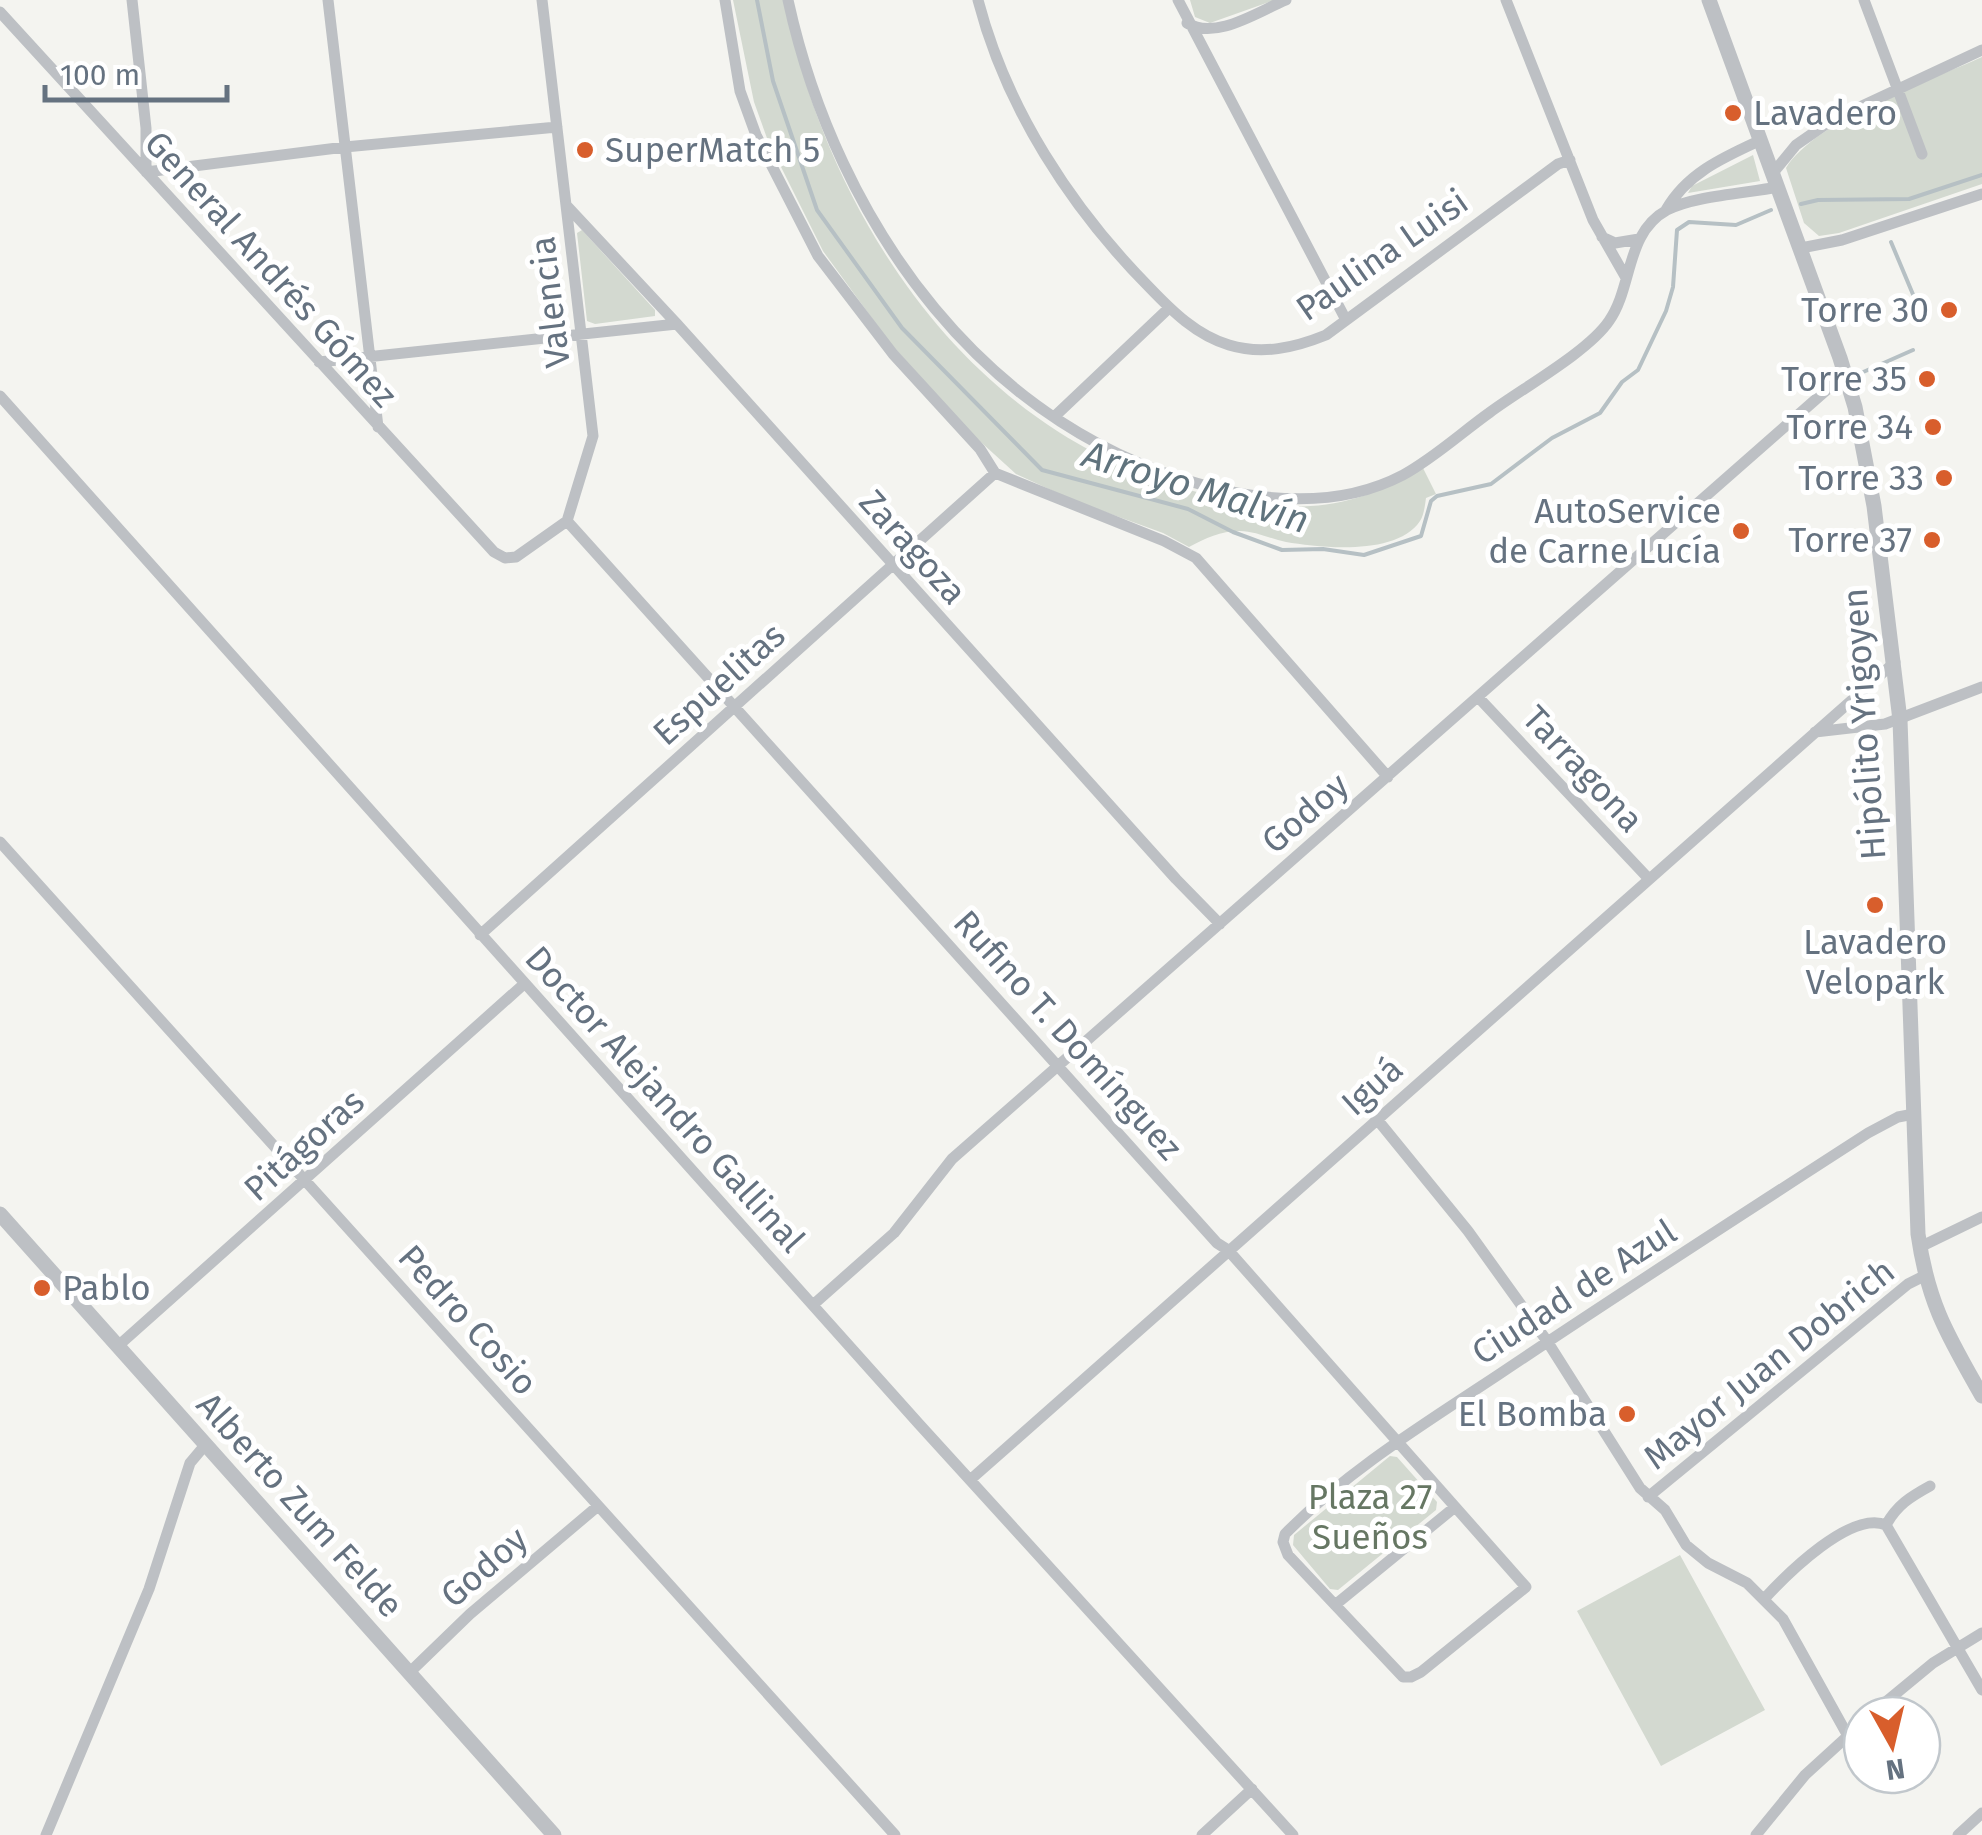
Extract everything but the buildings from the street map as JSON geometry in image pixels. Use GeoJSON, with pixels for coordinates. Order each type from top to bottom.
{"type":"FeatureCollection","features":[{"type":"Feature","properties":{"kind":"street"},"geometry":{"type":"LineString","coordinates":[[132,0],[146,128],[146,172],[556,127]]}},
{"type":"Feature","properties":{"kind":"street"},"geometry":{"type":"LineString","coordinates":[[328,0],[378,427]]}},
{"type":"Feature","properties":{"kind":"street","name":"Valencia"},"geometry":{"type":"LineString","coordinates":[[542,0],[593,436],[567,521]]}},
{"type":"Feature","properties":{"kind":"street"},"geometry":{"type":"LineString","coordinates":[[725,0],[740,91],[756,136],[818,256],[894,354],[980,449],[995,473],[1164,541],[1196,558],[1388,778]]}},
{"type":"Feature","properties":{"kind":"street"},"geometry":{"type":"LineString","coordinates":[[788,0],[812,84],[835,144],[870,216],[899,262],[973,350],[1019,393],[1121,456],[1170,477],[1278,499],[1339,496],[1402,475],[1593,338],[1616,308],[1639,239],[1684,184],[1722,157],[1761,140]]}},
{"type":"Feature","properties":{"kind":"street","name":"Paulina Luisi"},"geometry":{"type":"LineString","coordinates":[[978,0],[1006,80],[1050,162],[1108,242],[1169,308],[1213,339],[1254,349],[1290,348],[1326,334],[1558,164],[1570,160]]}},
{"type":"Feature","properties":{"kind":"street"},"geometry":{"type":"LineString","coordinates":[[1178,0],[1346,320]]}},
{"type":"Feature","properties":{"kind":"street"},"geometry":{"type":"LineString","coordinates":[[1187,23],[1211,30],[1286,0]]}},
{"type":"Feature","properties":{"kind":"street"},"geometry":{"type":"LineString","coordinates":[[1506,0],[1602,237],[1625,276]]}},
{"type":"Feature","properties":{"kind":"street","name":"Hipólito Yrigoyen"},"geometry":{"type":"LineString","coordinates":[[1709,0],[1847,379],[1874,506],[1900,720],[1920,1246],[1924,1276],[1938,1316],[1982,1396]]}},
{"type":"Feature","properties":{"kind":"street"},"geometry":{"type":"LineString","coordinates":[[1864,0],[1922,154]]}},
{"type":"Feature","properties":{"kind":"street","name":"General Andrés Gómez"},"geometry":{"type":"LineString","coordinates":[[0,12],[494,552],[505,558],[516,557],[567,521]]}},
{"type":"Feature","properties":{"kind":"street"},"geometry":{"type":"LineString","coordinates":[[1666,210],[1775,180],[1807,136],[1982,50]]}},
{"type":"Feature","properties":{"kind":"street"},"geometry":{"type":"LineString","coordinates":[[1801,248],[1842,240],[1982,194]]}},
{"type":"Feature","properties":{"kind":"street","name":"Zaragoza"},"geometry":{"type":"LineString","coordinates":[[566,205],[1220,924]]}},
{"type":"Feature","properties":{"kind":"street"},"geometry":{"type":"LineString","coordinates":[[1602,237],[1615,243],[1639,239]]}},
{"type":"Feature","properties":{"kind":"street"},"geometry":{"type":"LineString","coordinates":[[1054,417],[1169,308]]}},
{"type":"Feature","properties":{"kind":"street"},"geometry":{"type":"LineString","coordinates":[[319,362],[677,324]]}},
{"type":"Feature","properties":{"kind":"street","name":"Godoy"},"geometry":{"type":"LineString","coordinates":[[814,1304],[894,1233],[952,1158],[1831,386],[1847,379]]}},
{"type":"Feature","properties":{"kind":"street","name":"Doctor Alejandro Gallinal"},"geometry":{"type":"LineString","coordinates":[[0,396],[5,413],[1293,1835]]}},
{"type":"Feature","properties":{"kind":"street","name":"Espuelitas"},"geometry":{"type":"LineString","coordinates":[[480,935],[995,473]]}},
{"type":"Feature","properties":{"kind":"street","name":"Rufino T. Domínguez"},"geometry":{"type":"LineString","coordinates":[[567,521],[1217,1243],[1228,1250],[1526,1586],[1411,1677],[1395,1671],[1335,1605]]}},
{"type":"Feature","properties":{"kind":"street","name":"Iguá"},"geometry":{"type":"LineString","coordinates":[[970,1480],[1894,662]]}},
{"type":"Feature","properties":{"kind":"street"},"geometry":{"type":"LineString","coordinates":[[1811,734],[1900,720],[1982,687]]}},
{"type":"Feature","properties":{"kind":"street","name":"Tarragona"},"geometry":{"type":"LineString","coordinates":[[1478,697],[1648,878]]}},
{"type":"Feature","properties":{"kind":"street"},"geometry":{"type":"LineString","coordinates":[[1846,703],[1857,726]]}},
{"type":"Feature","properties":{"kind":"street","name":"Pedro Cosio"},"geometry":{"type":"LineString","coordinates":[[0,842],[895,1835]]}},
{"type":"Feature","properties":{"kind":"street","name":"Pitágoras"},"geometry":{"type":"LineString","coordinates":[[118,1346],[524,984]]}},
{"type":"Feature","properties":{"kind":"street","name":"Ciudad de Azul"},"geometry":{"type":"LineString","coordinates":[[1335,1605],[1288,1555],[1283,1542],[1284,1534],[1333,1491],[1399,1441],[1868,1133],[1914,1114]]}},
{"type":"Feature","properties":{"kind":"street"},"geometry":{"type":"LineString","coordinates":[[1376,1118],[1468,1231],[1548,1342],[1648,1496],[1665,1510],[1678,1534],[1696,1555],[1747,1584],[1783,1620],[1842,1725]]}},
{"type":"Feature","properties":{"kind":"street","name":"Alberto Zum Felde"},"geometry":{"type":"LineString","coordinates":[[0,1214],[554,1835]]}},
{"type":"Feature","properties":{"kind":"street"},"geometry":{"type":"LineString","coordinates":[[1920,1246],[1982,1218]]}},
{"type":"Feature","properties":{"kind":"street","name":"Mayor Juan Dobrich"},"geometry":{"type":"LineString","coordinates":[[1648,1496],[1908,1284],[1924,1276]]}},
{"type":"Feature","properties":{"kind":"street"},"geometry":{"type":"LineString","coordinates":[[46,1835],[149,1588],[190,1463],[206,1444]]}},
{"type":"Feature","properties":{"kind":"street"},"geometry":{"type":"LineString","coordinates":[[1886,1525],[1906,1499],[1930,1486]]}},
{"type":"Feature","properties":{"kind":"street","name":"Godoy"},"geometry":{"type":"LineString","coordinates":[[409,1672],[470,1614],[598,1506]]}},
{"type":"Feature","properties":{"kind":"street"},"geometry":{"type":"LineString","coordinates":[[1335,1605],[1456,1507]]}},
{"type":"Feature","properties":{"kind":"street"},"geometry":{"type":"LineString","coordinates":[[1764,1598],[1794,1569],[1843,1533],[1868,1521],[1886,1525],[1982,1690]]}},
{"type":"Feature","properties":{"kind":"street"},"geometry":{"type":"LineString","coordinates":[[1892,1695],[1956,1648],[1982,1634]]}},
{"type":"Feature","properties":{"kind":"street"},"geometry":{"type":"LineString","coordinates":[[1756,1835],[1805,1775],[1842,1741]]}},
{"type":"Feature","properties":{"kind":"street"},"geometry":{"type":"LineString","coordinates":[[1202,1835],[1252,1789]]}},
{"type":"Feature","properties":{"kind":"street"},"geometry":{"type":"LineString","coordinates":[[1958,1835],[1982,1813]]}},
{"type":"Feature","properties":{"kind":"green space"},"geometry":{"type":"Polygon","coordinates":[[[733,0],[784,0],[805,82],[836,161],[875,237],[922,306],[978,369],[1043,421],[1116,463],[1197,492],[1258,504],[1313,506],[1340,502],[1367,495],[1423,468],[1436,494],[1426,498],[1420,521],[1409,532],[1377,545],[1301,544],[1240,531],[1213,536],[1189,547],[1016,474],[972,434],[890,343],[823,251],[768,141],[754,102],[733,0]]]}},
{"type":"Feature","properties":{"kind":"green space"},"geometry":{"type":"Polygon","coordinates":[[[1190,0],[1275,0],[1210,23],[1195,17],[1190,0]]]}},
{"type":"Feature","properties":{"kind":"green space"},"geometry":{"type":"Polygon","coordinates":[[[1982,57],[1982,184],[1839,233],[1819,236],[1804,223],[1786,168],[1801,150],[1847,118],[1982,57]]]}},
{"type":"Feature","properties":{"kind":"green space"},"geometry":{"type":"Polygon","coordinates":[[[1753,155],[1760,181],[1688,193],[1692,186],[1753,155]]]}},
{"type":"Feature","properties":{"kind":"green space"},"geometry":{"type":"Polygon","coordinates":[[[582,230],[655,310],[655,316],[595,324],[587,321],[577,233],[582,230]]]}},
{"type":"Feature","properties":{"kind":"green space","name":"Plaza 27 Sueños"},"geometry":{"type":"Polygon","coordinates":[[[1390,1456],[1397,1457],[1437,1502],[1436,1510],[1338,1590],[1330,1589],[1293,1545],[1294,1535],[1390,1456]]]}},
{"type":"Feature","properties":{"kind":"green space"},"geometry":{"type":"Polygon","coordinates":[[[1680,1555],[1765,1710],[1661,1766],[1577,1611],[1680,1555]]]}},
{"type":"Feature","properties":{"kind":"waterway","name":"Arroyo Malvín"},"geometry":{"type":"LineString","coordinates":[[757,0],[773,81],[817,210],[902,328],[1042,470],[1188,509],[1233,532],[1282,550],[1323,549],[1364,555],[1421,536],[1431,501],[1437,496],[1491,484],[1552,438],[1600,413],[1622,382],[1638,370],[1666,311],[1673,287],[1677,230],[1689,222],[1736,225],[1771,210]]}},
{"type":"Feature","properties":{"kind":"waterway","name":"Arroyo Malvín"},"geometry":{"type":"LineString","coordinates":[[1801,204],[1818,200],[1909,199],[1982,175]]}},
{"type":"Feature","properties":{"kind":"waterway"},"geometry":{"type":"LineString","coordinates":[[1891,242],[1925,323]]}},
{"type":"Feature","properties":{"kind":"waterway"},"geometry":{"type":"LineString","coordinates":[[1861,373],[1913,350]]}},
{"type":"Feature","properties":{"kind":"place","name":"Lavadero"},"geometry":{"type":"Point","coordinates":[1733,113]}},
{"type":"Feature","properties":{"kind":"place","name":"SuperMatch 5"},"geometry":{"type":"Point","coordinates":[585,150]}},
{"type":"Feature","properties":{"kind":"place","name":"Torre 30"},"geometry":{"type":"Point","coordinates":[1949,310]}},
{"type":"Feature","properties":{"kind":"place","name":"Torre 35"},"geometry":{"type":"Point","coordinates":[1927,379]}},
{"type":"Feature","properties":{"kind":"place","name":"Torre 34"},"geometry":{"type":"Point","coordinates":[1933,427]}},
{"type":"Feature","properties":{"kind":"place","name":"Torre 33"},"geometry":{"type":"Point","coordinates":[1944,478]}},
{"type":"Feature","properties":{"kind":"place","name":"AutoService de Carne Lucía"},"geometry":{"type":"Point","coordinates":[1741,531]}},
{"type":"Feature","properties":{"kind":"place","name":"Torre 37"},"geometry":{"type":"Point","coordinates":[1932,540]}},
{"type":"Feature","properties":{"kind":"place","name":"Lavadero Velopark"},"geometry":{"type":"Point","coordinates":[1875,905]}},
{"type":"Feature","properties":{"kind":"place","name":"Pablo"},"geometry":{"type":"Point","coordinates":[42,1288]}},
{"type":"Feature","properties":{"kind":"place","name":"El Bomba"},"geometry":{"type":"Point","coordinates":[1627,1414]}}]}
